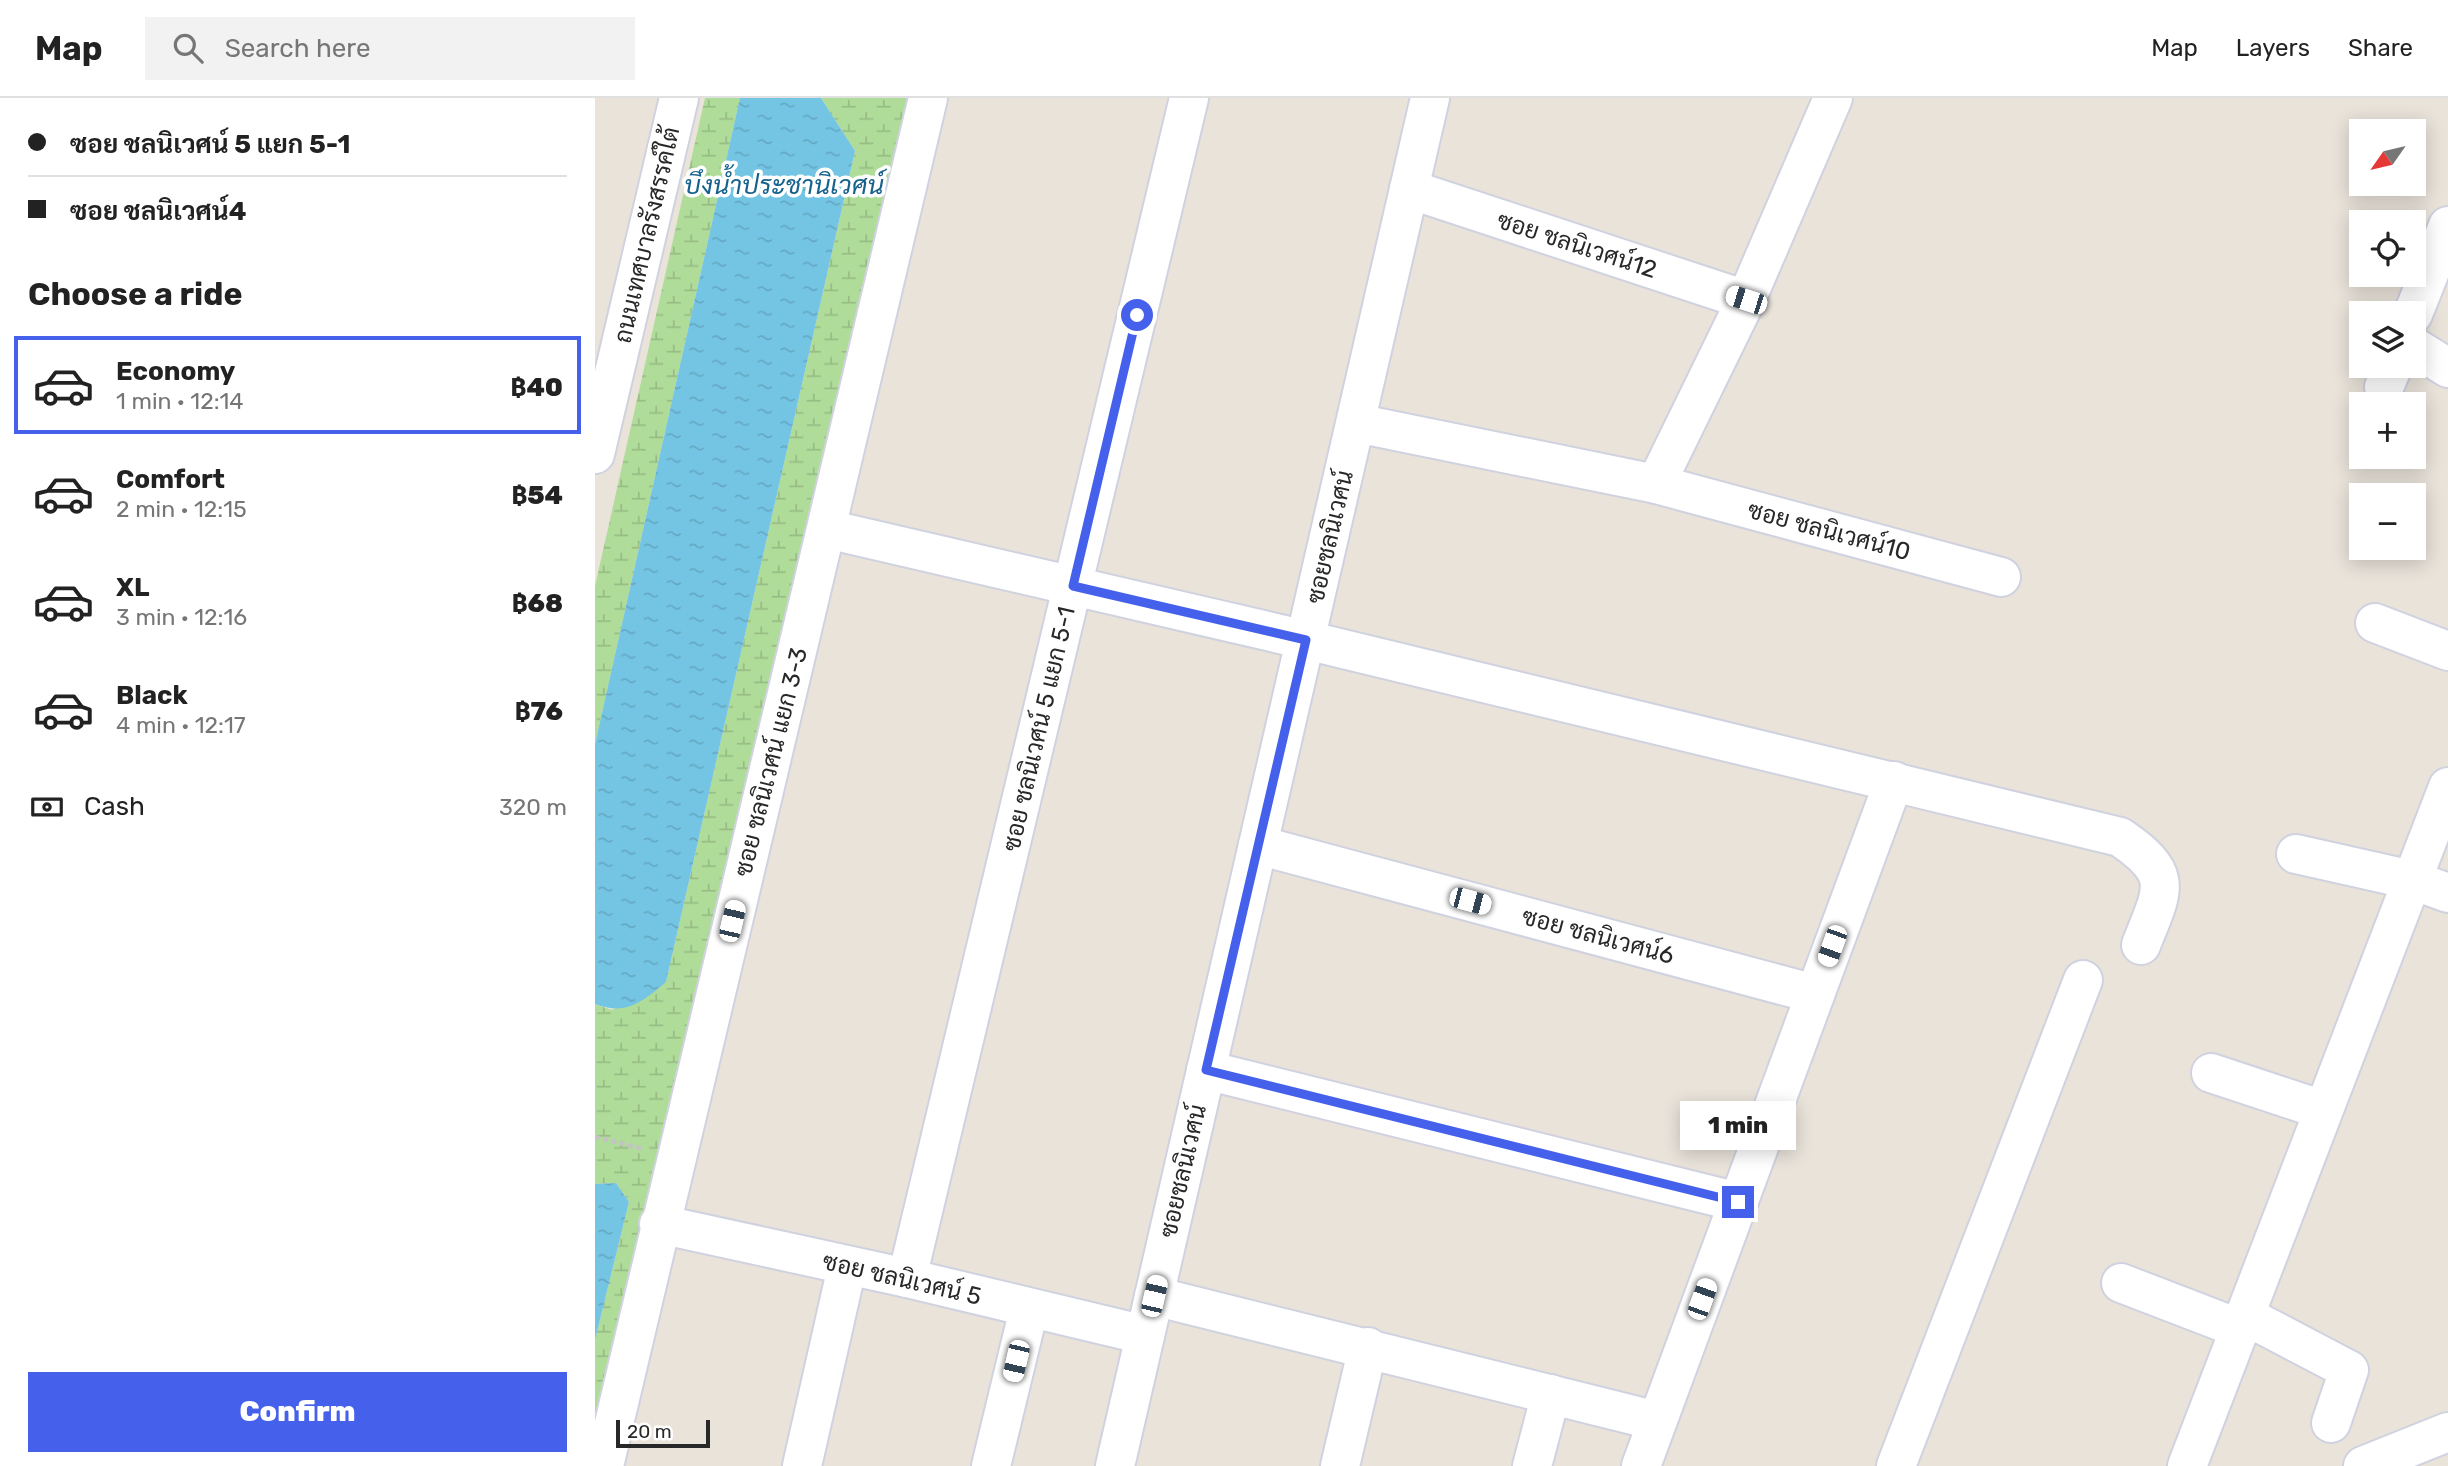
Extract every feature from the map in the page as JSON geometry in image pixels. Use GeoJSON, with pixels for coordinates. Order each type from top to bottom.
{"type":"FeatureCollection","features":[{"type":"Feature","properties":{"kind":"street","name":"ถนนเทศบาลรังสรรค์ใต้"},"geometry":{"type":"LineString","coordinates":[[595,454],[679,98]]}},
{"type":"Feature","properties":{"kind":"street","name":"ซอย ชลนิเวศน์ แยก 3-3"},"geometry":{"type":"LineString","coordinates":[[604,1466],[675,1156],[928,98]]}},
{"type":"Feature","properties":{"kind":"street","name":"ซอย ชลนิเวศน์ 5 แยก 5-1"},"geometry":{"type":"LineString","coordinates":[[908,1278],[1189,98]]}},
{"type":"Feature","properties":{"kind":"street","name":"ซอยชลนิเวศน์"},"geometry":{"type":"LineString","coordinates":[[1115,1466],[1430,98]]}},
{"type":"Feature","properties":{"kind":"street"},"geometry":{"type":"LineString","coordinates":[[1656,484],[1746,300],[1824,100]]}},
{"type":"Feature","properties":{"kind":"street","name":"ซอย ชลนิเวศน์12"},"geometry":{"type":"LineString","coordinates":[[1409,189],[1746,300]]}},
{"type":"Feature","properties":{"kind":"street"},"geometry":{"type":"LineString","coordinates":[[2418,301],[2448,226]]}},
{"type":"Feature","properties":{"kind":"street"},"geometry":{"type":"LineString","coordinates":[[2426,354],[2448,368]]}},
{"type":"Feature","properties":{"kind":"street","name":"ซอย ชลนิเวศน์10"},"geometry":{"type":"LineString","coordinates":[[1356,423],[1656,484],[2001,577]]}},
{"type":"Feature","properties":{"kind":"street"},"geometry":{"type":"LineString","coordinates":[[827,528],[1306,640],[2120,837],[2147,856],[2160,877],[2160,897],[2140,944]]}},
{"type":"Feature","properties":{"kind":"street"},"geometry":{"type":"LineString","coordinates":[[2375,622],[2448,652]]}},
{"type":"Feature","properties":{"kind":"street"},"geometry":{"type":"LineString","coordinates":[[1641,1466],[1893,781]]}},
{"type":"Feature","properties":{"kind":"street"},"geometry":{"type":"LineString","coordinates":[[2187,1466],[2448,787]]}},
{"type":"Feature","properties":{"kind":"street","name":"ซอย ชลนิเวศน์6"},"geometry":{"type":"LineString","coordinates":[[1258,845],[1815,994]]}},
{"type":"Feature","properties":{"kind":"street"},"geometry":{"type":"LineString","coordinates":[[2296,854],[2412,880],[2448,893]]}},
{"type":"Feature","properties":{"kind":"street"},"geometry":{"type":"LineString","coordinates":[[1896,1466],[2083,980]]}},
{"type":"Feature","properties":{"kind":"street"},"geometry":{"type":"LineString","coordinates":[[1206,1070],[1738,1202]]}},
{"type":"Feature","properties":{"kind":"street"},"geometry":{"type":"LineString","coordinates":[[2211,1073],[2323,1111]]}},
{"type":"Feature","properties":{"kind":"street","name":"ซอย ชลนิเวศน์ 5"},"geometry":{"type":"LineString","coordinates":[[659,1224],[847,1267],[908,1278],[1145,1335]]}},
{"type":"Feature","properties":{"kind":"street"},"geometry":{"type":"LineString","coordinates":[[802,1466],[847,1267]]}},
{"type":"Feature","properties":{"kind":"street"},"geometry":{"type":"LineString","coordinates":[[2121,1283],[2241,1321],[2349,1370],[2332,1423]]}},
{"type":"Feature","properties":{"kind":"street"},"geometry":{"type":"LineString","coordinates":[[1154,1296],[1368,1347],[1657,1421]]}},
{"type":"Feature","properties":{"kind":"street"},"geometry":{"type":"LineString","coordinates":[[991,1466],[1029,1309]]}},
{"type":"Feature","properties":{"kind":"street"},"geometry":{"type":"LineString","coordinates":[[1340,1466],[1368,1347]]}},
{"type":"Feature","properties":{"kind":"street"},"geometry":{"type":"LineString","coordinates":[[1532,1466],[1551,1394]]}},
{"type":"Feature","properties":{"kind":"street"},"geometry":{"type":"LineString","coordinates":[[2363,1466],[2448,1432]]}},
{"type":"Feature","properties":{"kind":"path"},"geometry":{"type":"LineString","coordinates":[[595,1138],[675,1156]]}},
{"type":"Feature","properties":{"kind":"green space"},"geometry":{"type":"Polygon","coordinates":[[[705,98],[740,98],[595,744],[595,586],[705,98]]]}},
{"type":"Feature","properties":{"kind":"green space"},"geometry":{"type":"Polygon","coordinates":[[[821,98],[914,98],[595,1466],[595,1340],[629,1202],[616,1183],[595,1184],[595,1004],[612,1010],[666,982],[855,151],[821,98]]]}},
{"type":"Feature","properties":{"kind":"water","name":"บึงน้ำประชานิเวศน์"},"geometry":{"type":"Polygon","coordinates":[[[740,98],[821,98],[855,151],[666,982],[633,1005],[625,1008],[606,1007],[595,1004],[595,744],[740,98]]]}},
{"type":"Feature","properties":{"kind":"water"},"geometry":{"type":"Polygon","coordinates":[[[616,1183],[629,1202],[595,1340],[595,1184],[616,1183]]]}},
{"type":"Feature","properties":{"kind":"route"},"geometry":{"type":"LineString","coordinates":[[1137,315],[1073,586],[1306,640],[1206,1070],[1738,1202]]}}]}
